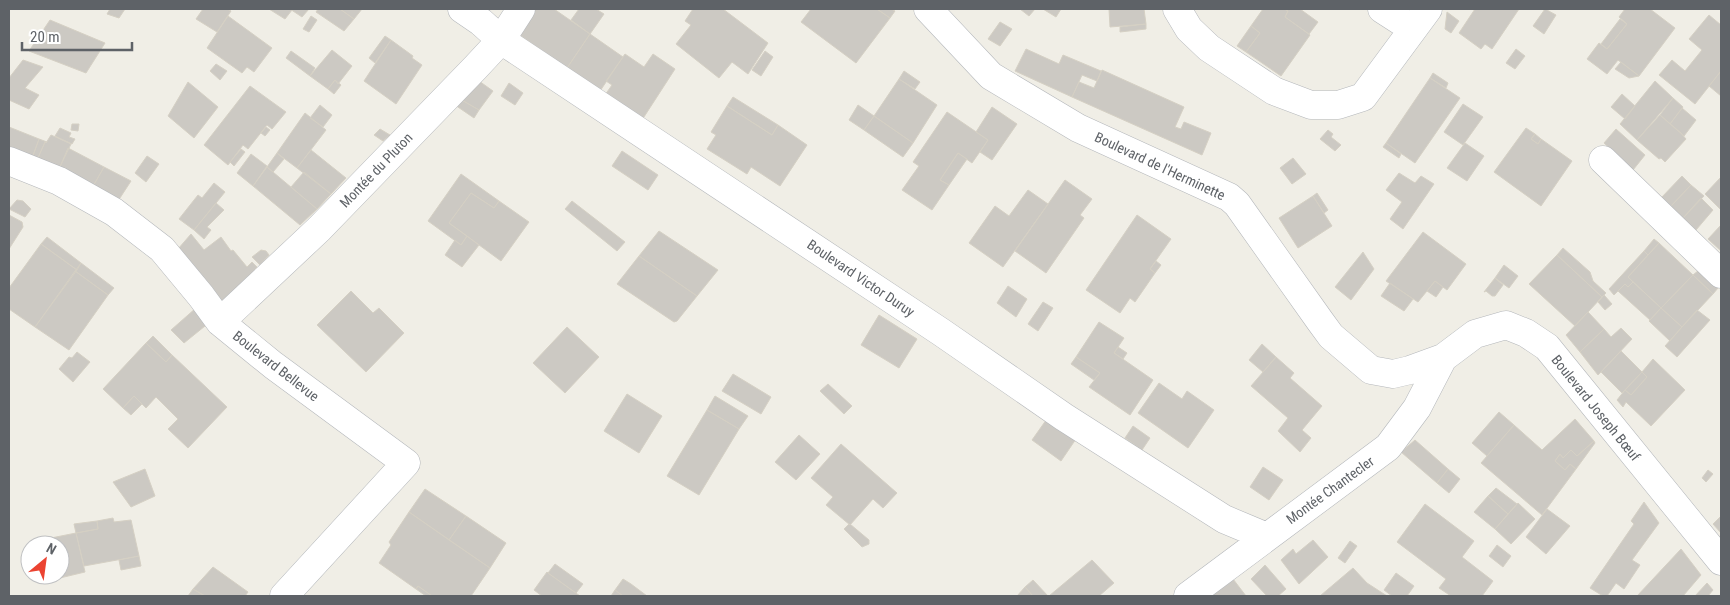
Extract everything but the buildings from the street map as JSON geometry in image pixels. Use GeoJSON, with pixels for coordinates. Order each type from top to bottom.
{"type":"FeatureCollection","features":[{"type":"Feature","properties":{"kind":"street","name":"Boulevard Victor Duruy"},"geometry":{"type":"LineString","coordinates":[[462,9],[481,22],[501,40],[933,326],[1064,417],[1224,519],[1267,536]]}},
{"type":"Feature","properties":{"kind":"street","name":"Montée du Pluton"},"geometry":{"type":"LineString","coordinates":[[220,322],[319,229],[501,40],[521,9]]}},
{"type":"Feature","properties":{"kind":"street","name":"Boulevard de l'Herminette"},"geometry":{"type":"LineString","coordinates":[[928,9],[991,76],[1078,128],[1229,198],[1237,204],[1331,336],[1371,370],[1393,374],[1443,358]]}},
{"type":"Feature","properties":{"kind":"street"},"geometry":{"type":"LineString","coordinates":[[1177,9],[1189,29],[1209,48],[1274,91],[1311,105],[1338,105],[1362,97],[1421,19],[1382,9]]}},
{"type":"Feature","properties":{"kind":"street"},"geometry":{"type":"LineString","coordinates":[[1603,160],[1721,274]]}},
{"type":"Feature","properties":{"kind":"street","name":"Boulevard Bellevue"},"geometry":{"type":"LineString","coordinates":[[9,162],[59,181],[114,212],[162,249],[220,322],[273,365],[406,463],[284,596]]}},
{"type":"Feature","properties":{"kind":"street","name":"Boulevard Joseph Bœuf"},"geometry":{"type":"LineString","coordinates":[[1443,358],[1475,334],[1506,325],[1526,333],[1547,347],[1721,561]]}},
{"type":"Feature","properties":{"kind":"street","name":"Montée Chantecler"},"geometry":{"type":"LineString","coordinates":[[1188,596],[1388,447],[1418,408],[1443,358]]}}]}
